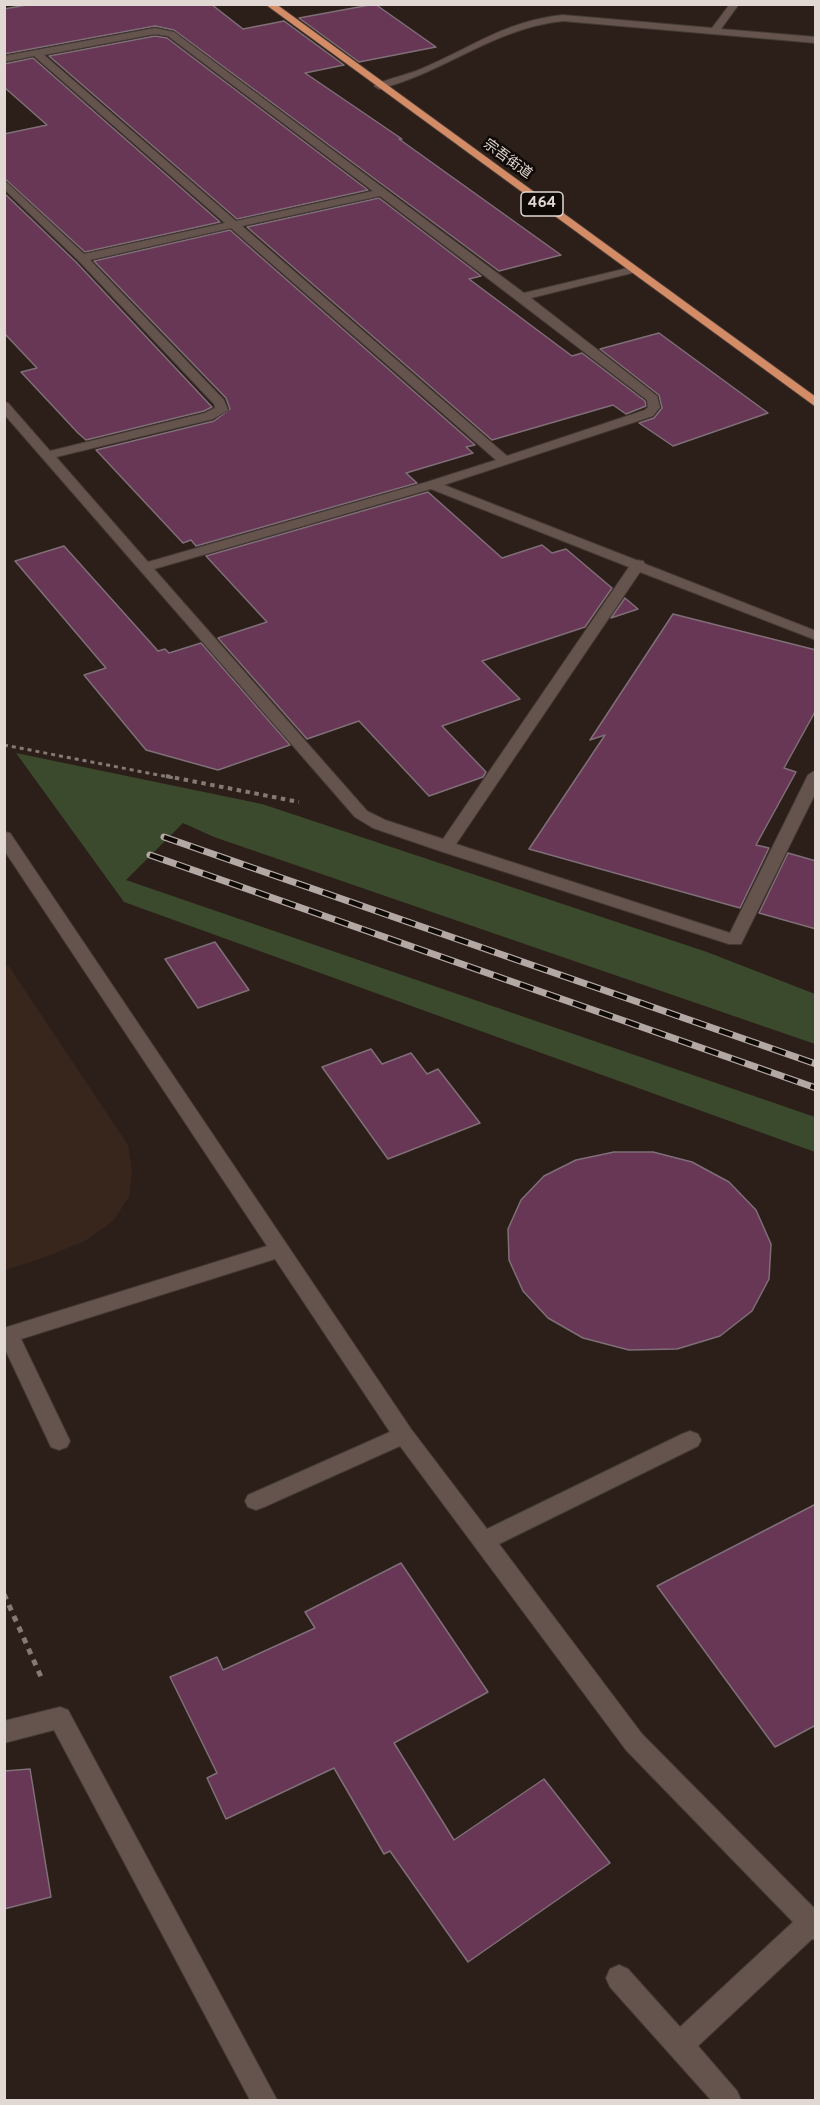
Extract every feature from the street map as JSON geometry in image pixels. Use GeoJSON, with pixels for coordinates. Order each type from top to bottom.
{"type":"FeatureCollection","features":[{"type":"Feature","properties":{"kind":"highway","name":"宗吾街道"},"geometry":{"type":"LineString","coordinates":[[269,4],[816,403]]}},
{"type":"Feature","properties":{"kind":"street"},"geometry":{"type":"LineString","coordinates":[[715,31],[735,4]]}},
{"type":"Feature","properties":{"kind":"street"},"geometry":{"type":"LineString","coordinates":[[379,86],[415,76],[519,24],[540,19],[563,18],[816,40]]}},
{"type":"Feature","properties":{"kind":"street"},"geometry":{"type":"LineString","coordinates":[[4,59],[154,31],[171,34],[522,297],[653,399],[654,407],[649,413],[432,485],[147,567]]}},
{"type":"Feature","properties":{"kind":"street"},"geometry":{"type":"LineString","coordinates":[[36,53],[504,460]]}},
{"type":"Feature","properties":{"kind":"street"},"geometry":{"type":"LineString","coordinates":[[4,183],[82,258],[220,403],[222,410],[209,416],[49,455]]}},
{"type":"Feature","properties":{"kind":"street"},"geometry":{"type":"LineString","coordinates":[[82,258],[381,192]]}},
{"type":"Feature","properties":{"kind":"street"},"geometry":{"type":"LineString","coordinates":[[522,297],[632,270]]}},
{"type":"Feature","properties":{"kind":"street"},"geometry":{"type":"LineString","coordinates":[[4,406],[362,814],[379,825],[735,940],[816,775]]}},
{"type":"Feature","properties":{"kind":"street"},"geometry":{"type":"LineString","coordinates":[[432,485],[638,564],[816,636]]}},
{"type":"Feature","properties":{"kind":"street"},"geometry":{"type":"LineString","coordinates":[[446,848],[638,564]]}},
{"type":"Feature","properties":{"kind":"street"},"geometry":{"type":"LineString","coordinates":[[4,837],[404,1435],[633,1742],[813,1926],[679,2046]]}},
{"type":"Feature","properties":{"kind":"street"},"geometry":{"type":"LineString","coordinates":[[59,1441],[7,1335],[279,1250]]}},
{"type":"Feature","properties":{"kind":"street"},"geometry":{"type":"LineString","coordinates":[[255,1501],[404,1435]]}},
{"type":"Feature","properties":{"kind":"street"},"geometry":{"type":"LineString","coordinates":[[484,1541],[690,1440]]}},
{"type":"Feature","properties":{"kind":"street"},"geometry":{"type":"LineString","coordinates":[[4,1732],[60,1718],[256,2098]]}},
{"type":"Feature","properties":{"kind":"street"},"geometry":{"type":"LineString","coordinates":[[619,1978],[728,2100]]}},
{"type":"Feature","properties":{"kind":"path"},"geometry":{"type":"LineString","coordinates":[[4,745],[362,814]]}},
{"type":"Feature","properties":{"kind":"path"},"geometry":{"type":"LineString","coordinates":[[4,1594],[60,1718]]}},
{"type":"Feature","properties":{"kind":"shaded area"},"geometry":{"type":"Polygon","coordinates":[[[8,965],[128,1145],[132,1171],[129,1197],[113,1221],[85,1241],[5,1270],[4,966],[8,965]]]}},
{"type":"Feature","properties":{"kind":"green space"},"geometry":{"type":"Polygon","coordinates":[[[16,753],[262,804],[707,952],[815,994],[815,1044],[214,837],[183,823],[126,880],[815,1117],[815,1152],[124,902],[16,753]]]}},
{"type":"Feature","properties":{"kind":"building"},"geometry":{"type":"Polygon","coordinates":[[[32,4],[211,4],[243,29],[284,21],[344,65],[305,73],[402,139],[399,139],[561,255],[499,271],[174,30],[155,26],[4,54],[4,9],[32,4]]]}},
{"type":"Feature","properties":{"kind":"building"},"geometry":{"type":"Polygon","coordinates":[[[375,4],[436,47],[359,62],[299,18],[375,4]]]}},
{"type":"Feature","properties":{"kind":"building"},"geometry":{"type":"Polygon","coordinates":[[[155,36],[167,38],[368,190],[237,219],[49,56],[155,36]]]}},
{"type":"Feature","properties":{"kind":"building"},"geometry":{"type":"Polygon","coordinates":[[[33,58],[220,222],[85,252],[4,178],[4,134],[47,125],[4,87],[4,64],[33,58]]]}},
{"type":"Feature","properties":{"kind":"building"},"geometry":{"type":"Polygon","coordinates":[[[4,193],[76,262],[212,407],[204,411],[86,440],[78,433],[21,372],[37,368],[4,333],[4,193]]]}},
{"type":"Feature","properties":{"kind":"building"},"geometry":{"type":"Polygon","coordinates":[[[379,198],[481,276],[469,279],[572,356],[582,353],[645,401],[646,406],[626,414],[613,405],[492,440],[247,227],[379,198]]]}},
{"type":"Feature","properties":{"kind":"building"},"geometry":{"type":"Polygon","coordinates":[[[230,230],[475,445],[466,447],[473,453],[406,473],[417,483],[196,546],[191,540],[183,543],[96,450],[214,421],[230,409],[226,398],[94,261],[230,230]]]}},
{"type":"Feature","properties":{"kind":"building"},"geometry":{"type":"Polygon","coordinates":[[[659,333],[768,413],[673,446],[639,423],[654,418],[662,408],[659,395],[600,349],[659,333]]]}},
{"type":"Feature","properties":{"kind":"building"},"geometry":{"type":"Polygon","coordinates":[[[428,492],[502,558],[542,545],[552,553],[566,549],[612,588],[585,627],[482,661],[520,699],[442,726],[486,772],[483,777],[429,796],[359,721],[307,739],[218,638],[267,622],[206,556],[428,492]]]}},
{"type":"Feature","properties":{"kind":"building"},"geometry":{"type":"Polygon","coordinates":[[[64,546],[158,651],[165,649],[169,653],[201,643],[290,745],[218,770],[146,750],[84,675],[106,668],[15,561],[64,546]]]}},
{"type":"Feature","properties":{"kind":"building"},"geometry":{"type":"Polygon","coordinates":[[[625,598],[638,609],[611,618],[625,598]]]}},
{"type":"Feature","properties":{"kind":"building"},"geometry":{"type":"Polygon","coordinates":[[[673,614],[816,650],[816,710],[784,768],[796,772],[756,845],[769,848],[740,908],[529,849],[605,735],[590,740],[673,614]]]}},
{"type":"Feature","properties":{"kind":"building"},"geometry":{"type":"Polygon","coordinates":[[[788,853],[816,861],[816,929],[759,913],[788,853]]]}},
{"type":"Feature","properties":{"kind":"building"},"geometry":{"type":"Polygon","coordinates":[[[215,942],[249,990],[198,1008],[165,959],[215,942]]]}},
{"type":"Feature","properties":{"kind":"building"},"geometry":{"type":"Polygon","coordinates":[[[371,1049],[382,1064],[411,1053],[427,1074],[438,1069],[480,1123],[388,1159],[322,1067],[371,1049]]]}},
{"type":"Feature","properties":{"kind":"building"},"geometry":{"type":"Polygon","coordinates":[[[614,1152],[653,1152],[692,1162],[729,1182],[756,1210],[771,1244],[769,1279],[752,1311],[720,1336],[677,1349],[629,1350],[583,1338],[548,1318],[523,1291],[509,1260],[508,1229],[521,1200],[544,1176],[576,1160],[614,1152]]]}},
{"type":"Feature","properties":{"kind":"building"},"geometry":{"type":"Polygon","coordinates":[[[816,1504],[816,1725],[775,1747],[657,1586],[816,1504]]]}},
{"type":"Feature","properties":{"kind":"building"},"geometry":{"type":"Polygon","coordinates":[[[401,1563],[488,1692],[394,1743],[454,1840],[544,1779],[610,1863],[468,1962],[390,1851],[384,1854],[334,1768],[226,1819],[207,1778],[217,1773],[170,1677],[217,1657],[223,1670],[315,1628],[305,1612],[401,1563]]]}},
{"type":"Feature","properties":{"kind":"building"},"geometry":{"type":"Polygon","coordinates":[[[30,1769],[51,1897],[4,1909],[4,1771],[30,1769]]]}},
{"type":"Feature","properties":{"kind":"railway"},"geometry":{"type":"LineString","coordinates":[[164,837],[816,1064]]}},
{"type":"Feature","properties":{"kind":"railway"},"geometry":{"type":"LineString","coordinates":[[150,855],[816,1088]]}}]}
